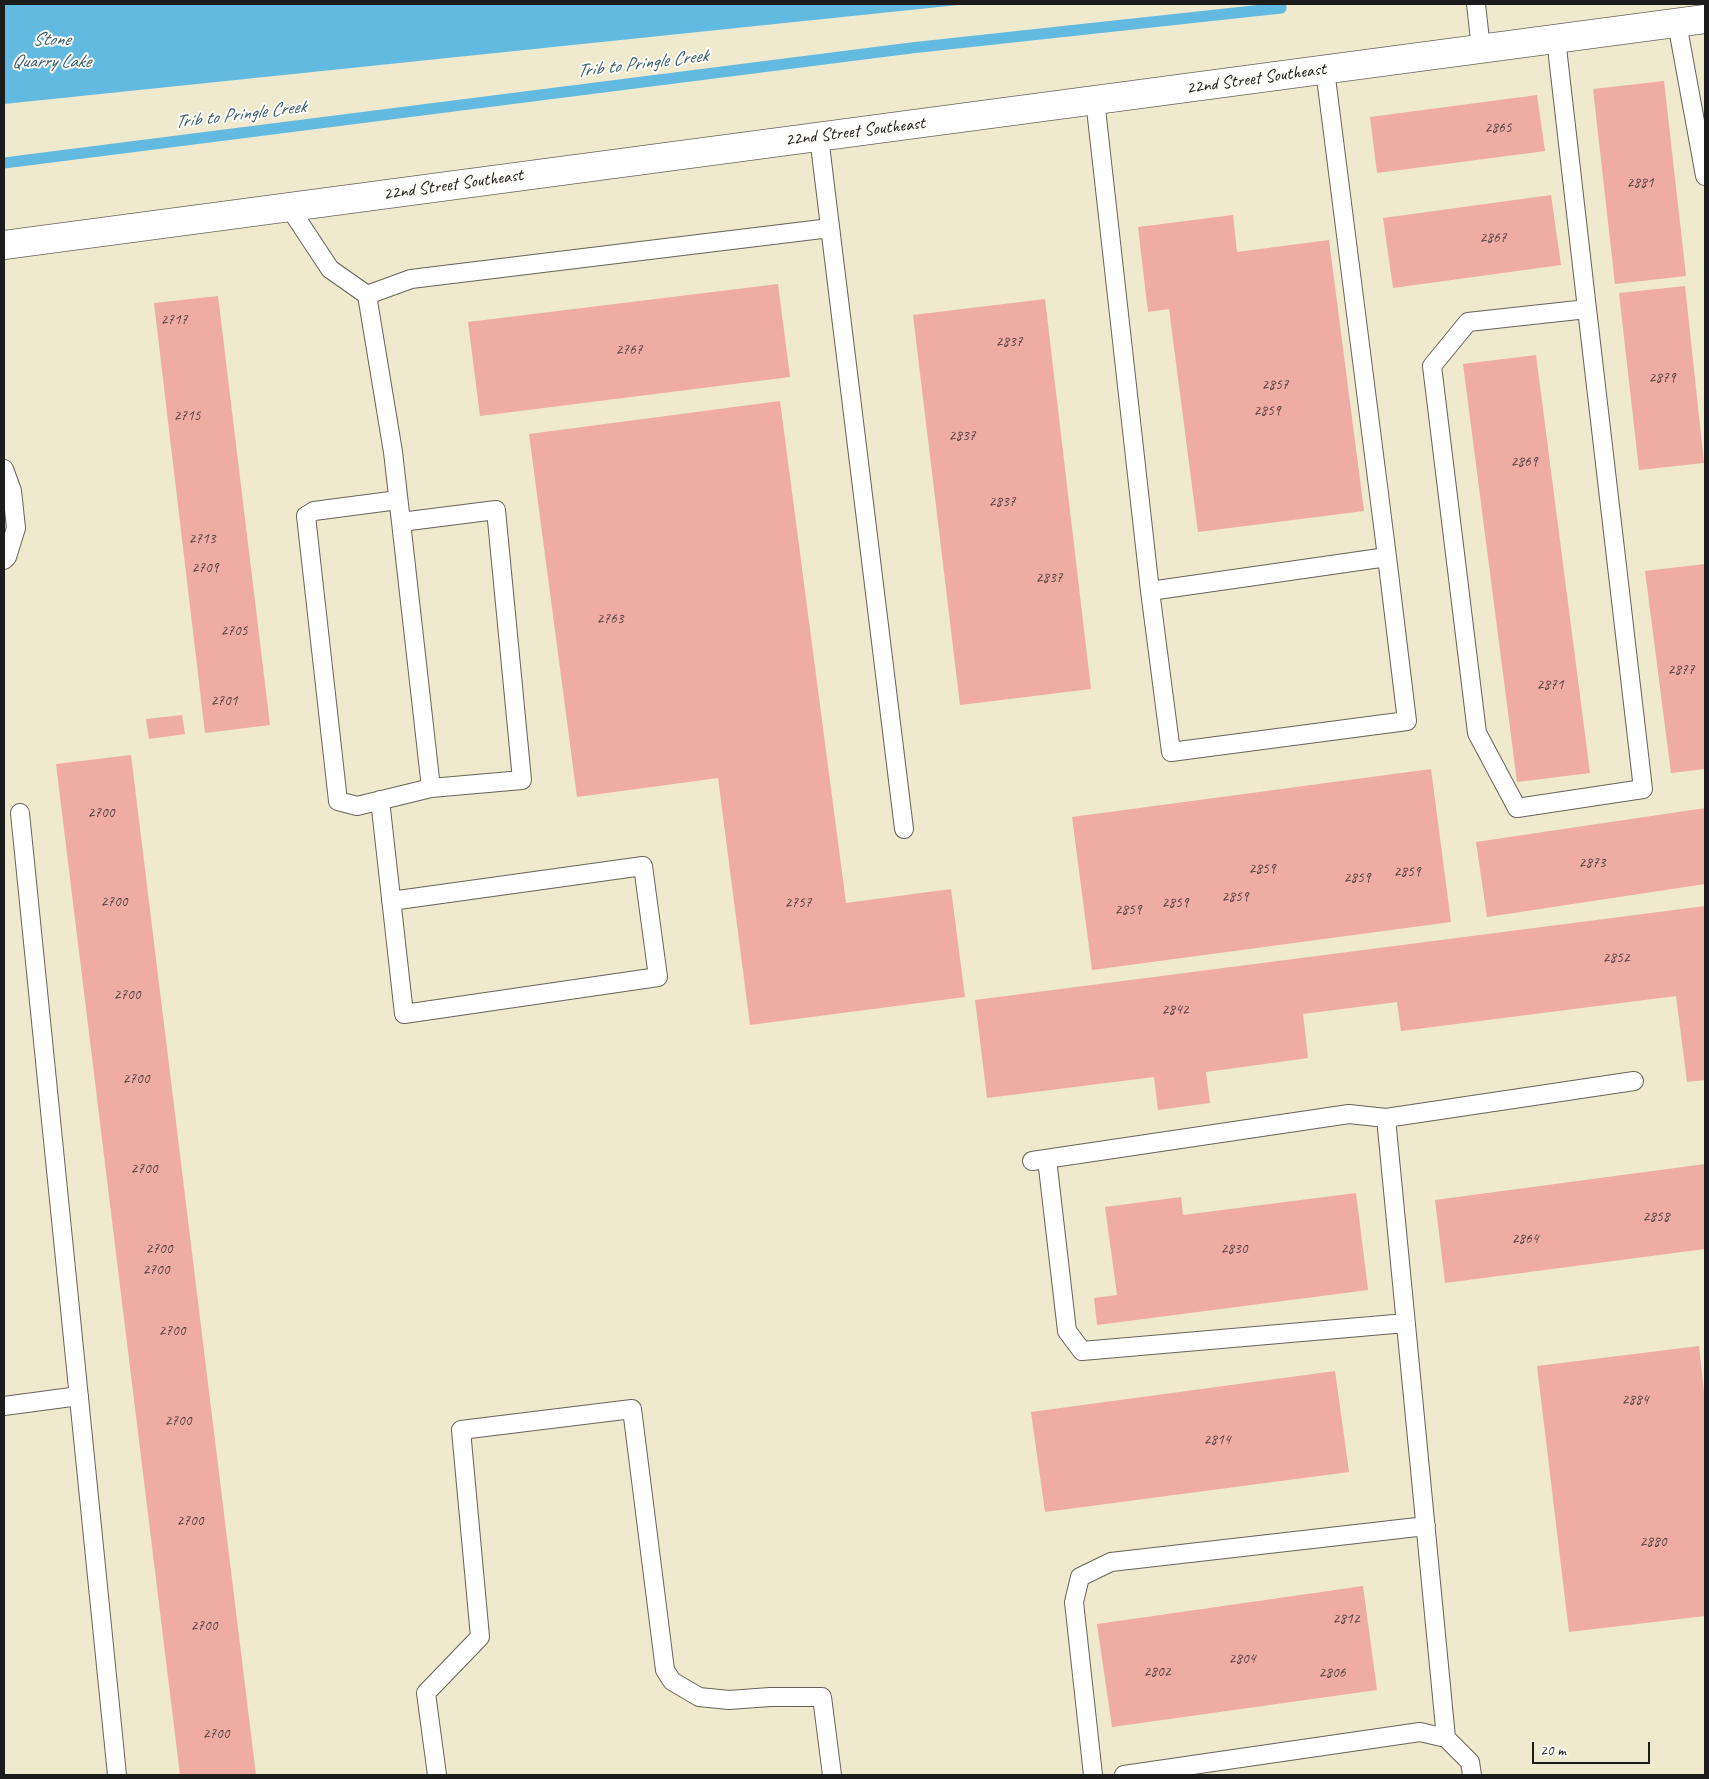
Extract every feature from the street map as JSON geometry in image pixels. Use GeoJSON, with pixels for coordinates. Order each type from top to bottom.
{"type":"FeatureCollection","features":[{"type":"Feature","properties":{"kind":"street","name":"22nd Street Southeast"},"geometry":{"type":"LineString","coordinates":[[4,245],[1556,39],[1691,17]]}},
{"type":"Feature","properties":{"kind":"lane"},"geometry":{"type":"LineString","coordinates":[[1476,4],[1481,49]]}},
{"type":"Feature","properties":{"kind":"lane"},"geometry":{"type":"LineString","coordinates":[[1691,17],[1705,176]]}},
{"type":"Feature","properties":{"kind":"lane"},"geometry":{"type":"LineString","coordinates":[[1556,39],[1643,789],[1517,808],[1477,733],[1432,366],[1468,322],[1587,309]]}},
{"type":"Feature","properties":{"kind":"lane"},"geometry":{"type":"LineString","coordinates":[[1095,100],[1170,752],[1407,722],[1325,70]]}},
{"type":"Feature","properties":{"kind":"lane"},"geometry":{"type":"LineString","coordinates":[[819,137],[904,828]]}},
{"type":"Feature","properties":{"kind":"lane"},"geometry":{"type":"LineString","coordinates":[[289,207],[330,269],[366,295],[392,452],[431,788]]}},
{"type":"Feature","properties":{"kind":"lane"},"geometry":{"type":"LineString","coordinates":[[366,295],[411,280],[830,228]]}},
{"type":"Feature","properties":{"kind":"lane"},"geometry":{"type":"LineString","coordinates":[[4,469],[12,491],[16,528],[7,557],[4,560]]}},
{"type":"Feature","properties":{"kind":"lane"},"geometry":{"type":"LineString","coordinates":[[398,500],[314,511],[306,516],[338,801],[357,806],[431,788],[522,780],[496,510],[400,522]]}},
{"type":"Feature","properties":{"kind":"lane"},"geometry":{"type":"LineString","coordinates":[[1150,591],[1387,557]]}},
{"type":"Feature","properties":{"kind":"lane"},"geometry":{"type":"LineString","coordinates":[[380,800],[391,900],[404,1014],[658,977],[643,866],[391,900]]}},
{"type":"Feature","properties":{"kind":"lane"},"geometry":{"type":"LineString","coordinates":[[20,813],[117,1775]]}},
{"type":"Feature","properties":{"kind":"lane"},"geometry":{"type":"LineString","coordinates":[[1406,1323],[1082,1351],[1067,1331],[1039,1160],[1349,1114],[1386,1118],[1634,1081]]}},
{"type":"Feature","properties":{"kind":"lane"},"geometry":{"type":"LineString","coordinates":[[1386,1118],[1446,1738]]}},
{"type":"Feature","properties":{"kind":"lane"},"geometry":{"type":"LineString","coordinates":[[4,1406],[79,1396]]}},
{"type":"Feature","properties":{"kind":"lane"},"geometry":{"type":"LineString","coordinates":[[437,1775],[426,1694],[480,1637],[461,1430],[632,1409],[665,1670],[672,1681],[699,1696],[729,1700],[770,1697],[822,1697],[832,1775]]}},
{"type":"Feature","properties":{"kind":"lane"},"geometry":{"type":"LineString","coordinates":[[1093,1775],[1074,1602],[1080,1576],[1111,1562],[1426,1526]]}},
{"type":"Feature","properties":{"kind":"lane"},"geometry":{"type":"LineString","coordinates":[[1124,1775],[1420,1732],[1446,1738],[1470,1762],[1472,1775]]}},
{"type":"Feature","properties":{"kind":"water","name":"Stone Quarry Lake"},"geometry":{"type":"Polygon","coordinates":[[[4,4],[968,4],[4,104],[4,4]]]}},
{"type":"Feature","properties":{"kind":"building"},"geometry":{"type":"Polygon","coordinates":[[[1664,81],[1686,276],[1615,284],[1593,89],[1664,81]]]}},
{"type":"Feature","properties":{"kind":"building"},"geometry":{"type":"Polygon","coordinates":[[[1537,95],[1545,151],[1377,173],[1370,117],[1537,95]]]}},
{"type":"Feature","properties":{"kind":"building"},"geometry":{"type":"Polygon","coordinates":[[[1551,195],[1561,265],[1393,288],[1383,218],[1551,195]]]}},
{"type":"Feature","properties":{"kind":"building"},"geometry":{"type":"Polygon","coordinates":[[[1233,215],[1237,252],[1329,240],[1364,511],[1198,532],[1169,309],[1148,312],[1138,227],[1233,215]]]}},
{"type":"Feature","properties":{"kind":"building"},"geometry":{"type":"Polygon","coordinates":[[[778,284],[790,377],[480,416],[468,322],[778,284]]]}},
{"type":"Feature","properties":{"kind":"building"},"geometry":{"type":"Polygon","coordinates":[[[1685,286],[1704,463],[1639,470],[1619,293],[1685,286]]]}},
{"type":"Feature","properties":{"kind":"building"},"geometry":{"type":"Polygon","coordinates":[[[218,296],[270,725],[205,733],[154,303],[218,296]]]}},
{"type":"Feature","properties":{"kind":"building"},"geometry":{"type":"Polygon","coordinates":[[[1045,299],[1091,689],[960,705],[913,315],[1045,299]]]}},
{"type":"Feature","properties":{"kind":"building"},"geometry":{"type":"Polygon","coordinates":[[[1536,355],[1590,773],[1517,782],[1463,364],[1536,355]]]}},
{"type":"Feature","properties":{"kind":"building"},"geometry":{"type":"Polygon","coordinates":[[[780,401],[846,903],[951,889],[965,997],[750,1025],[718,778],[577,797],[529,434],[780,401]]]}},
{"type":"Feature","properties":{"kind":"building"},"geometry":{"type":"Polygon","coordinates":[[[1705,564],[1705,769],[1671,773],[1645,571],[1705,564]]]}},
{"type":"Feature","properties":{"kind":"building"},"geometry":{"type":"Polygon","coordinates":[[[182,715],[185,734],[149,739],[146,719],[182,715]]]}},
{"type":"Feature","properties":{"kind":"building"},"geometry":{"type":"Polygon","coordinates":[[[131,755],[256,1775],[180,1775],[56,764],[131,755]]]}},
{"type":"Feature","properties":{"kind":"building"},"geometry":{"type":"Polygon","coordinates":[[[1431,769],[1451,922],[1092,970],[1072,817],[1431,769]]]}},
{"type":"Feature","properties":{"kind":"building"},"geometry":{"type":"Polygon","coordinates":[[[1705,808],[1705,884],[1487,917],[1476,842],[1705,808]]]}},
{"type":"Feature","properties":{"kind":"building"},"geometry":{"type":"Polygon","coordinates":[[[1705,906],[1705,1080],[1687,1082],[1676,996],[1401,1031],[1397,1002],[1303,1014],[1308,1058],[1206,1072],[1210,1103],[1158,1110],[1154,1077],[987,1098],[975,1000],[1705,906]]]}},
{"type":"Feature","properties":{"kind":"building"},"geometry":{"type":"Polygon","coordinates":[[[1705,1164],[1705,1249],[1445,1283],[1435,1200],[1705,1164]]]}},
{"type":"Feature","properties":{"kind":"building"},"geometry":{"type":"Polygon","coordinates":[[[1356,1193],[1368,1290],[1097,1325],[1094,1298],[1117,1295],[1105,1207],[1181,1197],[1183,1215],[1356,1193]]]}},
{"type":"Feature","properties":{"kind":"building"},"geometry":{"type":"Polygon","coordinates":[[[1699,1346],[1705,1401],[1705,1616],[1569,1632],[1537,1366],[1699,1346]]]}},
{"type":"Feature","properties":{"kind":"building"},"geometry":{"type":"Polygon","coordinates":[[[1335,1371],[1349,1472],[1045,1512],[1031,1412],[1335,1371]]]}},
{"type":"Feature","properties":{"kind":"building"},"geometry":{"type":"Polygon","coordinates":[[[1363,1586],[1377,1690],[1112,1727],[1097,1624],[1363,1586]]]}},
{"type":"Feature","properties":{"kind":"waterway","name":"Trib to Pringle Creek"},"geometry":{"type":"LineString","coordinates":[[4,163],[911,48],[1281,8],[1280,4]]}}]}
